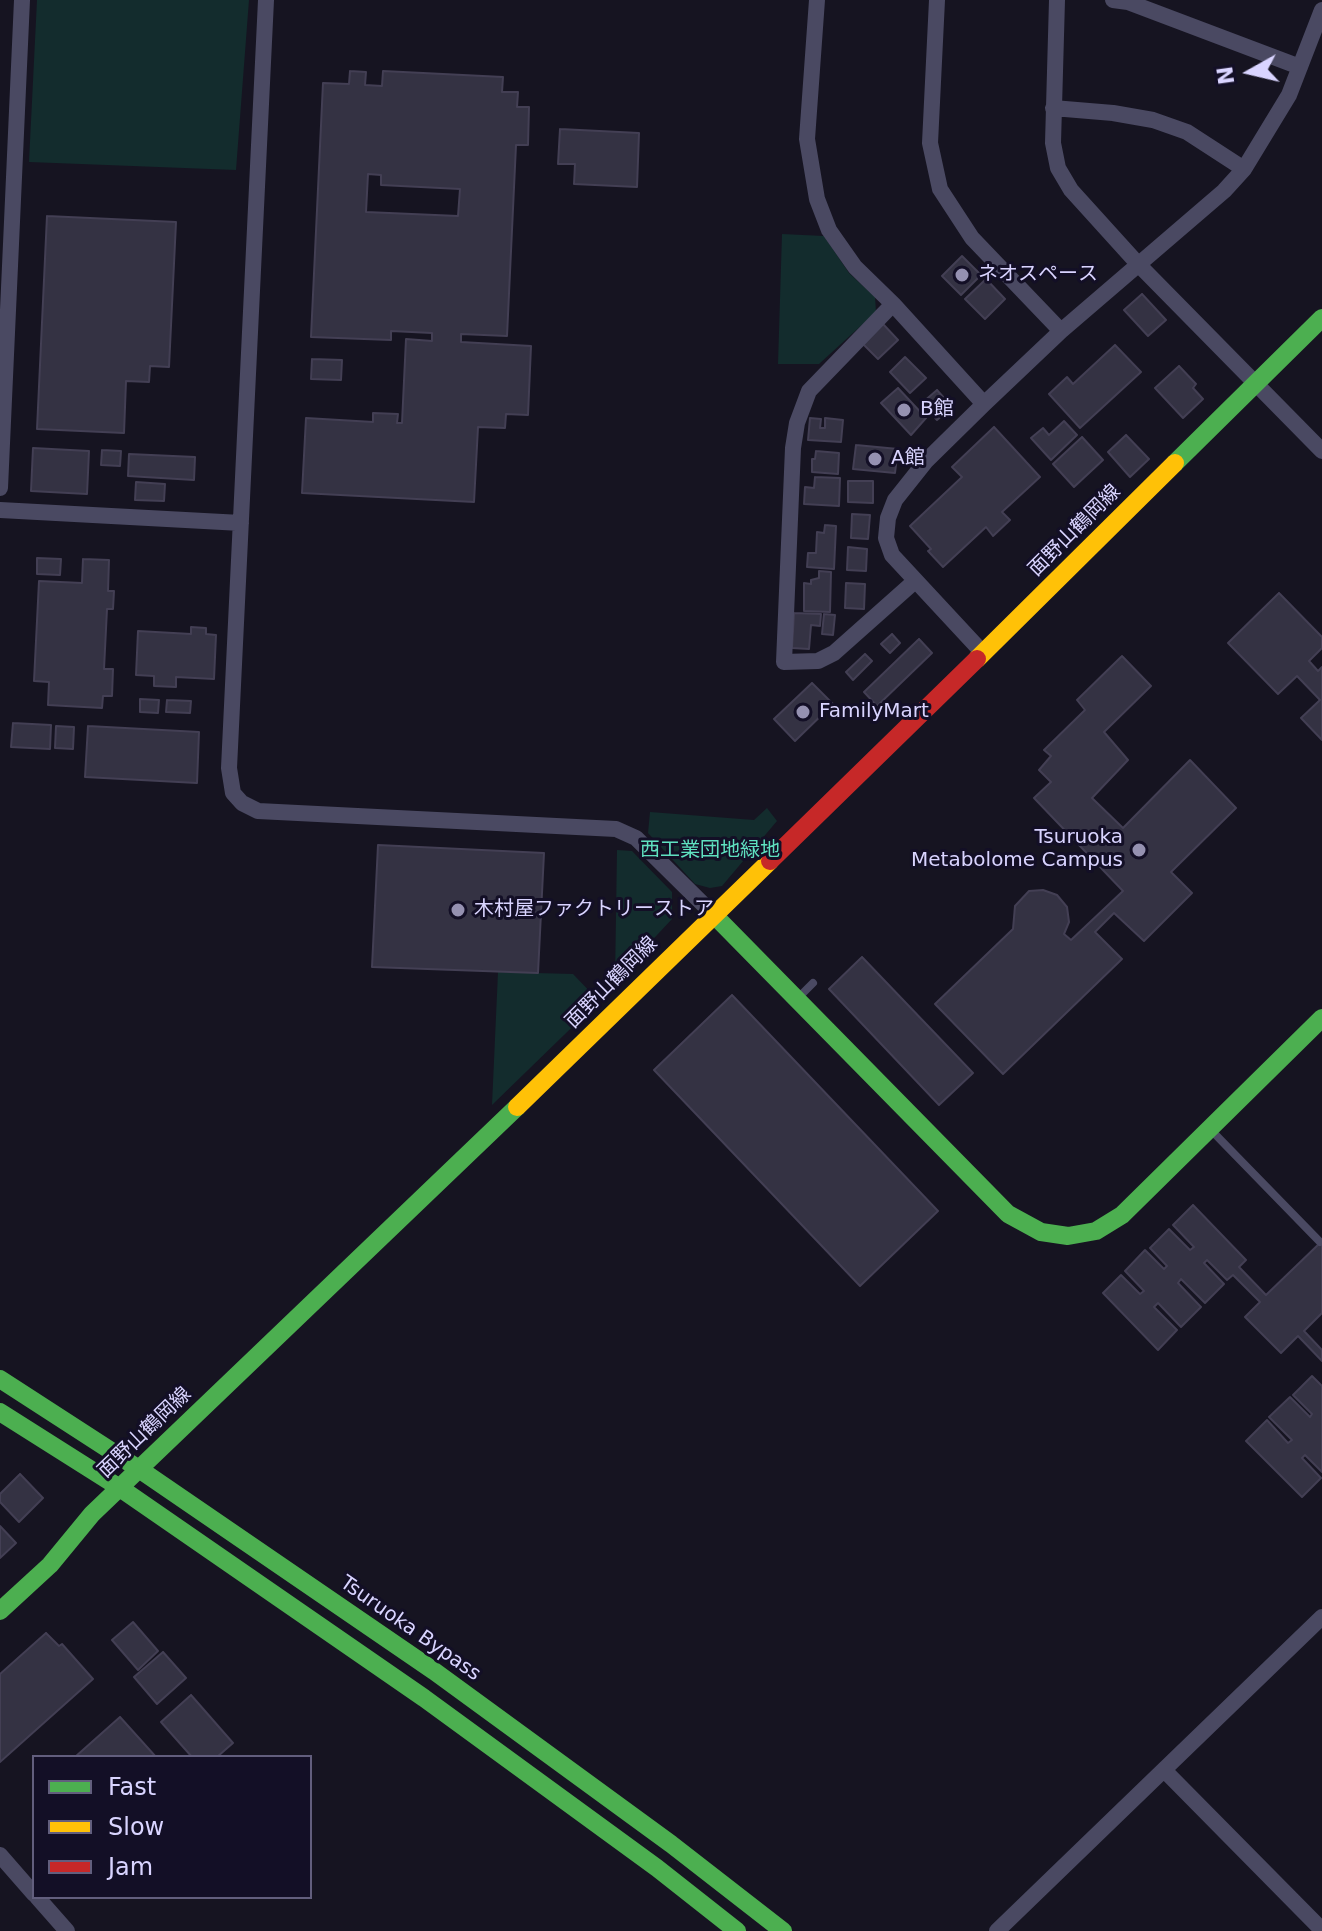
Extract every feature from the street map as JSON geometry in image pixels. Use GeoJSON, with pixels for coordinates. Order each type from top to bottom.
{"type":"FeatureCollection","features":[{"type":"Feature","properties":{"kind":"main road","name":"面野山鶴岡線"},"geometry":{"type":"LineString","coordinates":[[0,1611],[50,1565],[92,1514],[515,1109],[1322,318]]}},
{"type":"Feature","properties":{"kind":"main road"},"geometry":{"type":"LineString","coordinates":[[713,914],[1008,1214],[1041,1232],[1068,1236],[1096,1231],[1122,1215],[1322,1018]]}},
{"type":"Feature","properties":{"kind":"main road","name":"Tsuruoka Bypass"},"geometry":{"type":"LineString","coordinates":[[0,1379],[139,1469],[434,1671],[671,1844],[783,1931]]}},
{"type":"Feature","properties":{"kind":"main road"},"geometry":{"type":"LineString","coordinates":[[0,1412],[120,1488],[424,1698],[657,1868],[737,1931]]}},
{"type":"Feature","properties":{"kind":"street"},"geometry":{"type":"LineString","coordinates":[[0,488],[22,0]]}},
{"type":"Feature","properties":{"kind":"street"},"geometry":{"type":"LineString","coordinates":[[266,0],[229,768],[233,793],[242,803],[258,811],[616,829],[636,838],[713,914]]}},
{"type":"Feature","properties":{"kind":"street"},"geometry":{"type":"LineString","coordinates":[[817,0],[807,139],[817,199],[829,230],[855,267],[984,404]]}},
{"type":"Feature","properties":{"kind":"street"},"geometry":{"type":"LineString","coordinates":[[937,0],[930,143],[940,189],[972,238],[1061,331]]}},
{"type":"Feature","properties":{"kind":"street"},"geometry":{"type":"LineString","coordinates":[[1057,0],[1053,143],[1058,168],[1071,190],[1138,264],[1322,451]]}},
{"type":"Feature","properties":{"kind":"street"},"geometry":{"type":"LineString","coordinates":[[1113,0],[1128,2],[1300,67]]}},
{"type":"Feature","properties":{"kind":"street"},"geometry":{"type":"LineString","coordinates":[[983,653],[892,555],[886,538],[888,518],[895,500],[926,461],[984,404],[1061,331],[1224,191],[1244,169],[1289,95],[1322,10]]}},
{"type":"Feature","properties":{"kind":"street"},"geometry":{"type":"LineString","coordinates":[[1053,108],[1153,120],[1187,132],[1244,169]]}},
{"type":"Feature","properties":{"kind":"street"},"geometry":{"type":"LineString","coordinates":[[893,304],[809,391],[797,423],[793,448],[784,662],[818,661],[834,653],[915,581]]}},
{"type":"Feature","properties":{"kind":"street"},"geometry":{"type":"LineString","coordinates":[[0,510],[241,523]]}},
{"type":"Feature","properties":{"kind":"street"},"geometry":{"type":"LineString","coordinates":[[997,1931],[1322,1617]]}},
{"type":"Feature","properties":{"kind":"street"},"geometry":{"type":"LineString","coordinates":[[1165,1771],[1322,1930]]}},
{"type":"Feature","properties":{"kind":"street"},"geometry":{"type":"LineString","coordinates":[[0,1855],[32,1892]]}},
{"type":"Feature","properties":{"kind":"street"},"geometry":{"type":"LineString","coordinates":[[39,1899],[67,1931]]}},
{"type":"Feature","properties":{"kind":"lane"},"geometry":{"type":"LineString","coordinates":[[797,999],[813,983]]}},
{"type":"Feature","properties":{"kind":"lane"},"geometry":{"type":"LineString","coordinates":[[1209,1129],[1320,1242]]}},
{"type":"Feature","properties":{"kind":"green space"},"geometry":{"type":"Polygon","coordinates":[[[37,0],[249,0],[236,170],[29,162],[37,0]]]}},
{"type":"Feature","properties":{"kind":"green space"},"geometry":{"type":"Polygon","coordinates":[[[782,234],[824,236],[849,273],[875,297],[876,312],[819,364],[778,364],[782,234]]]}},
{"type":"Feature","properties":{"kind":"green space","name":"西工業団地緑地"},"geometry":{"type":"Polygon","coordinates":[[[767,808],[777,821],[722,886],[710,888],[695,884],[648,833],[650,812],[754,820],[767,808]]]}},
{"type":"Feature","properties":{"kind":"green space"},"geometry":{"type":"Polygon","coordinates":[[[617,850],[632,851],[672,892],[672,919],[615,980],[617,850]]]}},
{"type":"Feature","properties":{"kind":"green space"},"geometry":{"type":"Polygon","coordinates":[[[498,972],[573,974],[599,1001],[492,1105],[498,972]]]}},
{"type":"Feature","properties":{"kind":"building"},"geometry":{"type":"Polygon","coordinates":[[[350,71],[366,72],[365,85],[382,86],[383,71],[503,77],[502,92],[518,92],[517,107],[529,107],[528,145],[516,145],[507,336],[461,334],[461,342],[531,346],[528,415],[506,414],[505,428],[478,427],[474,502],[302,493],[306,418],[373,422],[373,413],[398,414],[397,423],[402,423],[406,339],[432,341],[432,333],[391,331],[391,340],[311,337],[323,83],[349,84],[350,71]],[[368,174],[366,212],[458,216],[460,189],[381,185],[381,175],[368,174]]]}},
{"type":"Feature","properties":{"kind":"building"},"geometry":{"type":"Polygon","coordinates":[[[560,129],[639,133],[637,187],[574,184],[575,164],[558,164],[560,129]]]}},
{"type":"Feature","properties":{"kind":"building"},"geometry":{"type":"Polygon","coordinates":[[[47,216],[176,222],[169,367],[150,366],[149,382],[126,381],[124,433],[37,429],[47,216]]]}},
{"type":"Feature","properties":{"kind":"building","name":"ネオスペース"},"geometry":{"type":"Polygon","coordinates":[[[962,256],[981,275],[961,295],[942,276],[962,256]]]}},
{"type":"Feature","properties":{"kind":"building"},"geometry":{"type":"Polygon","coordinates":[[[986,279],[1005,299],[985,319],[965,299],[986,279]]]}},
{"type":"Feature","properties":{"kind":"building"},"geometry":{"type":"Polygon","coordinates":[[[1142,294],[1166,320],[1148,336],[1124,310],[1142,294]]]}},
{"type":"Feature","properties":{"kind":"building"},"geometry":{"type":"Polygon","coordinates":[[[883,324],[898,340],[878,359],[863,344],[883,324]]]}},
{"type":"Feature","properties":{"kind":"building"},"geometry":{"type":"Polygon","coordinates":[[[1115,345],[1141,372],[1080,428],[1049,394],[1067,377],[1073,384],[1115,345]]]}},
{"type":"Feature","properties":{"kind":"building"},"geometry":{"type":"Polygon","coordinates":[[[905,357],[926,378],[910,393],[890,372],[905,357]]]}},
{"type":"Feature","properties":{"kind":"building"},"geometry":{"type":"Polygon","coordinates":[[[312,359],[342,360],[341,380],[311,379],[312,359]]]}},
{"type":"Feature","properties":{"kind":"building"},"geometry":{"type":"Polygon","coordinates":[[[1179,366],[1196,384],[1193,388],[1203,399],[1183,418],[1155,388],[1179,366]]]}},
{"type":"Feature","properties":{"kind":"building","name":"B館"},"geometry":{"type":"Polygon","coordinates":[[[898,388],[926,418],[911,435],[881,403],[898,388]]]}},
{"type":"Feature","properties":{"kind":"building"},"geometry":{"type":"Polygon","coordinates":[[[937,390],[952,407],[937,420],[922,403],[937,390]]]}},
{"type":"Feature","properties":{"kind":"building"},"geometry":{"type":"Polygon","coordinates":[[[810,418],[821,419],[820,428],[825,428],[825,418],[843,420],[841,442],[808,440],[810,418]]]}},
{"type":"Feature","properties":{"kind":"building"},"geometry":{"type":"Polygon","coordinates":[[[1064,421],[1077,435],[1051,460],[1031,438],[1043,428],[1049,435],[1064,421]]]}},
{"type":"Feature","properties":{"kind":"building"},"geometry":{"type":"Polygon","coordinates":[[[994,427],[1040,477],[1002,512],[1010,520],[993,536],[986,527],[943,567],[910,526],[962,477],[952,467],[994,427]]]}},
{"type":"Feature","properties":{"kind":"building"},"geometry":{"type":"Polygon","coordinates":[[[1126,435],[1149,459],[1130,477],[1108,452],[1126,435]]]}},
{"type":"Feature","properties":{"kind":"building"},"geometry":{"type":"Polygon","coordinates":[[[1082,437],[1103,460],[1074,487],[1053,464],[1082,437]]]}},
{"type":"Feature","properties":{"kind":"building","name":"A館"},"geometry":{"type":"Polygon","coordinates":[[[856,445],[898,449],[895,473],[853,469],[856,445]]]}},
{"type":"Feature","properties":{"kind":"building"},"geometry":{"type":"Polygon","coordinates":[[[33,448],[89,451],[87,494],[31,491],[33,448]]]}},
{"type":"Feature","properties":{"kind":"building"},"geometry":{"type":"Polygon","coordinates":[[[102,450],[121,451],[120,466],[101,465],[102,450]]]}},
{"type":"Feature","properties":{"kind":"building"},"geometry":{"type":"Polygon","coordinates":[[[816,451],[839,453],[838,474],[812,472],[812,459],[815,459],[816,451]]]}},
{"type":"Feature","properties":{"kind":"building"},"geometry":{"type":"Polygon","coordinates":[[[129,454],[195,457],[194,480],[128,476],[129,454]]]}},
{"type":"Feature","properties":{"kind":"building"},"geometry":{"type":"Polygon","coordinates":[[[815,477],[840,478],[839,506],[804,504],[805,487],[814,488],[815,477]]]}},
{"type":"Feature","properties":{"kind":"building"},"geometry":{"type":"Polygon","coordinates":[[[848,481],[873,481],[873,503],[848,502],[848,481]]]}},
{"type":"Feature","properties":{"kind":"building"},"geometry":{"type":"Polygon","coordinates":[[[136,482],[165,484],[164,501],[135,500],[136,482]]]}},
{"type":"Feature","properties":{"kind":"building"},"geometry":{"type":"Polygon","coordinates":[[[852,514],[870,515],[868,539],[851,538],[852,514]]]}},
{"type":"Feature","properties":{"kind":"building"},"geometry":{"type":"Polygon","coordinates":[[[825,525],[836,526],[834,569],[807,567],[808,553],[816,553],[817,532],[824,533],[825,525]]]}},
{"type":"Feature","properties":{"kind":"building"},"geometry":{"type":"Polygon","coordinates":[[[848,547],[867,549],[866,571],[847,570],[848,547]]]}},
{"type":"Feature","properties":{"kind":"building"},"geometry":{"type":"Polygon","coordinates":[[[37,558],[61,559],[60,575],[37,574],[37,558]]]}},
{"type":"Feature","properties":{"kind":"building"},"geometry":{"type":"Polygon","coordinates":[[[83,559],[109,560],[108,591],[114,591],[113,609],[107,609],[104,669],[113,669],[112,696],[103,696],[102,708],[48,705],[49,682],[34,681],[39,581],[82,583],[83,559]]]}},
{"type":"Feature","properties":{"kind":"building"},"geometry":{"type":"Polygon","coordinates":[[[819,571],[831,572],[830,612],[804,611],[804,583],[811,584],[811,580],[819,578],[819,571]]]}},
{"type":"Feature","properties":{"kind":"building"},"geometry":{"type":"Polygon","coordinates":[[[846,583],[865,584],[864,609],[845,608],[846,583]]]}},
{"type":"Feature","properties":{"kind":"building"},"geometry":{"type":"Polygon","coordinates":[[[1279,593],[1322,637],[1322,648],[1309,661],[1318,671],[1322,667],[1322,740],[1301,718],[1320,700],[1297,676],[1278,694],[1228,643],[1279,593]]]}},
{"type":"Feature","properties":{"kind":"building"},"geometry":{"type":"Polygon","coordinates":[[[794,613],[821,614],[820,626],[811,625],[809,649],[792,648],[794,613]]]}},
{"type":"Feature","properties":{"kind":"building"},"geometry":{"type":"Polygon","coordinates":[[[824,614],[835,615],[833,635],[822,634],[824,614]]]}},
{"type":"Feature","properties":{"kind":"building"},"geometry":{"type":"Polygon","coordinates":[[[191,627],[206,628],[206,634],[216,635],[214,679],[176,677],[176,687],[154,686],[154,676],[136,675],[138,631],[191,634],[191,627]]]}},
{"type":"Feature","properties":{"kind":"building"},"geometry":{"type":"Polygon","coordinates":[[[892,634],[900,643],[890,653],[881,644],[892,634]]]}},
{"type":"Feature","properties":{"kind":"building"},"geometry":{"type":"Polygon","coordinates":[[[919,639],[932,653],[877,706],[864,692],[919,639]]]}},
{"type":"Feature","properties":{"kind":"building"},"geometry":{"type":"Polygon","coordinates":[[[865,654],[872,661],[853,680],[846,672],[865,654]]]}},
{"type":"Feature","properties":{"kind":"building","name":"Tsuruoka Metabolome Campus"},"geometry":{"type":"Polygon","coordinates":[[[1122,656],[1151,686],[1104,732],[1128,760],[1092,798],[1123,828],[1190,760],[1236,808],[1171,872],[1192,893],[1144,941],[1114,913],[1095,932],[1122,959],[1003,1074],[935,1004],[1013,929],[1015,906],[1029,891],[1043,890],[1057,895],[1067,907],[1069,922],[1064,934],[1071,940],[1123,891],[1034,798],[1051,782],[1039,770],[1051,756],[1044,750],[1085,710],[1077,700],[1122,656]]]}},
{"type":"Feature","properties":{"kind":"building","name":"FamilyMart"},"geometry":{"type":"Polygon","coordinates":[[[812,683],[833,704],[795,741],[774,719],[812,683]]]}},
{"type":"Feature","properties":{"kind":"building"},"geometry":{"type":"Polygon","coordinates":[[[140,699],[159,700],[158,713],[140,712],[140,699]]]}},
{"type":"Feature","properties":{"kind":"building"},"geometry":{"type":"Polygon","coordinates":[[[167,700],[191,701],[190,713],[166,712],[167,700]]]}},
{"type":"Feature","properties":{"kind":"building"},"geometry":{"type":"Polygon","coordinates":[[[13,723],[51,725],[50,749],[11,747],[13,723]]]}},
{"type":"Feature","properties":{"kind":"building"},"geometry":{"type":"Polygon","coordinates":[[[56,726],[74,727],[73,749],[55,748],[56,726]]]}},
{"type":"Feature","properties":{"kind":"building"},"geometry":{"type":"Polygon","coordinates":[[[88,726],[199,732],[197,783],[85,777],[88,726]]]}},
{"type":"Feature","properties":{"kind":"building","name":"木村屋ファクトリーストア"},"geometry":{"type":"Polygon","coordinates":[[[378,845],[544,853],[538,973],[372,967],[378,845]]]}},
{"type":"Feature","properties":{"kind":"building"},"geometry":{"type":"Polygon","coordinates":[[[862,957],[973,1073],[939,1105],[829,989],[862,957]]]}},
{"type":"Feature","properties":{"kind":"building"},"geometry":{"type":"Polygon","coordinates":[[[732,995],[938,1211],[860,1286],[654,1070],[732,995]]]}},
{"type":"Feature","properties":{"kind":"building"},"geometry":{"type":"Polygon","coordinates":[[[1193,1205],[1246,1260],[1239,1267],[1266,1295],[1322,1241],[1322,1313],[1304,1331],[1322,1350],[1322,1361],[1298,1336],[1281,1353],[1245,1317],[1260,1302],[1233,1275],[1227,1280],[1207,1260],[1204,1263],[1224,1284],[1205,1303],[1181,1279],[1178,1283],[1201,1307],[1181,1327],[1158,1303],[1154,1307],[1177,1330],[1158,1350],[1103,1293],[1121,1275],[1140,1294],[1144,1291],[1125,1271],[1145,1250],[1164,1269],[1167,1266],[1150,1248],[1169,1229],[1190,1250],[1194,1247],[1173,1225],[1193,1205]]]}},
{"type":"Feature","properties":{"kind":"building"},"geometry":{"type":"Polygon","coordinates":[[[1312,1376],[1322,1386],[1322,1472],[1305,1455],[1302,1458],[1321,1478],[1302,1497],[1246,1441],[1267,1420],[1288,1443],[1292,1440],[1269,1417],[1290,1397],[1310,1417],[1312,1414],[1293,1395],[1312,1376]]]}},
{"type":"Feature","properties":{"kind":"building"},"geometry":{"type":"Polygon","coordinates":[[[20,1474],[43,1498],[19,1522],[0,1502],[0,1494],[20,1474]]]}},
{"type":"Feature","properties":{"kind":"building"},"geometry":{"type":"Polygon","coordinates":[[[0,1526],[16,1543],[0,1558],[0,1526]]]}},
{"type":"Feature","properties":{"kind":"building"},"geometry":{"type":"Polygon","coordinates":[[[133,1622],[158,1651],[138,1670],[112,1640],[133,1622]]]}},
{"type":"Feature","properties":{"kind":"building"},"geometry":{"type":"Polygon","coordinates":[[[46,1633],[59,1646],[62,1644],[93,1679],[0,1762],[0,1674],[46,1633]]]}},
{"type":"Feature","properties":{"kind":"building"},"geometry":{"type":"Polygon","coordinates":[[[163,1652],[186,1678],[157,1704],[134,1677],[163,1652]]]}},
{"type":"Feature","properties":{"kind":"building"},"geometry":{"type":"Polygon","coordinates":[[[191,1695],[233,1743],[219,1755],[190,1755],[161,1722],[191,1695]]]}},
{"type":"Feature","properties":{"kind":"building"},"geometry":{"type":"Polygon","coordinates":[[[120,1717],[154,1755],[77,1755],[120,1717]]]}},
{"type":"Feature","properties":{"kind":"traffic: fast"},"geometry":{"type":"LineString","coordinates":[[1175,463],[1322,318]]}},
{"type":"Feature","properties":{"kind":"traffic: fast"},"geometry":{"type":"LineString","coordinates":[[713,914],[1008,1214],[1041,1232],[1068,1236],[1096,1231],[1122,1215],[1322,1018]]}},
{"type":"Feature","properties":{"kind":"traffic: fast"},"geometry":{"type":"LineString","coordinates":[[0,1611],[50,1565],[92,1514],[517,1107]]}},
{"type":"Feature","properties":{"kind":"traffic: fast"},"geometry":{"type":"LineString","coordinates":[[0,1379],[139,1469],[434,1671],[671,1844],[783,1931]]}},
{"type":"Feature","properties":{"kind":"traffic: fast"},"geometry":{"type":"LineString","coordinates":[[0,1412],[120,1488],[424,1698],[657,1868],[737,1931]]}},
{"type":"Feature","properties":{"kind":"traffic: slow"},"geometry":{"type":"LineString","coordinates":[[977,659],[1175,463]]}},
{"type":"Feature","properties":{"kind":"traffic: slow"},"geometry":{"type":"LineString","coordinates":[[517,1107],[770,861]]}},
{"type":"Feature","properties":{"kind":"traffic: jam"},"geometry":{"type":"LineString","coordinates":[[770,861],[977,659]]}},
{"type":"Feature","properties":{"kind":"place","name":"ネオスペース"},"geometry":{"type":"Point","coordinates":[962,275]}},
{"type":"Feature","properties":{"kind":"place","name":"B館"},"geometry":{"type":"Point","coordinates":[904,410]}},
{"type":"Feature","properties":{"kind":"place","name":"A館"},"geometry":{"type":"Point","coordinates":[875,459]}},
{"type":"Feature","properties":{"kind":"place","name":"FamilyMart"},"geometry":{"type":"Point","coordinates":[803,712]}},
{"type":"Feature","properties":{"kind":"place","name":"Tsuruoka Metabolome Campus"},"geometry":{"type":"Point","coordinates":[1139,850]}},
{"type":"Feature","properties":{"kind":"place","name":"木村屋ファクトリーストア"},"geometry":{"type":"Point","coordinates":[458,910]}}]}
